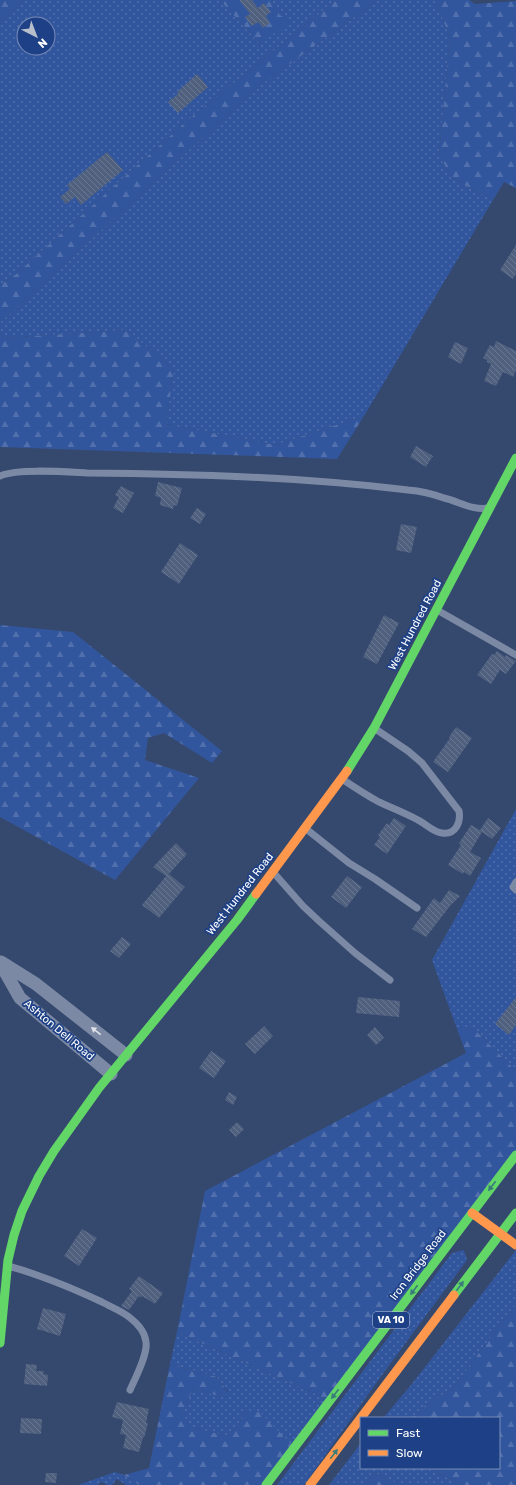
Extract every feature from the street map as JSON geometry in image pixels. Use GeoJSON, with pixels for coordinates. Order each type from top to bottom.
{"type":"FeatureCollection","features":[{"type":"Feature","properties":{"kind":"street","name":"West Hundred Road"},"geometry":{"type":"LineString","coordinates":[[0,1343],[5,1262],[22,1211],[38,1176],[54,1150],[111,1074],[237,920],[342,779],[374,728],[516,458]]}},
{"type":"Feature","properties":{"kind":"street","name":"Ashton Dell Road"},"geometry":{"type":"LineString","coordinates":[[0,962],[36,984],[126,1055]]}},
{"type":"Feature","properties":{"kind":"street","name":"Ashton Dell Road"},"geometry":{"type":"LineString","coordinates":[[0,962],[20,998],[111,1074]]}},
{"type":"Feature","properties":{"kind":"street","name":"Iron Bridge Road"},"geometry":{"type":"LineString","coordinates":[[266,1485],[516,1155]]}},
{"type":"Feature","properties":{"kind":"street"},"geometry":{"type":"LineString","coordinates":[[472,1213],[516,1245]]}},
{"type":"Feature","properties":{"kind":"street","name":"VA 10"},"geometry":{"type":"LineString","coordinates":[[361,1417],[516,1213]]}},
{"type":"Feature","properties":{"kind":"street","name":"VA 10"},"geometry":{"type":"LineString","coordinates":[[310,1485],[360,1419]]}},
{"type":"Feature","properties":{"kind":"lane"},"geometry":{"type":"LineString","coordinates":[[0,476],[6,473],[55,472],[318,480],[411,490],[444,498],[475,508],[483,509],[490,507]]}},
{"type":"Feature","properties":{"kind":"lane"},"geometry":{"type":"LineString","coordinates":[[437,610],[516,655]]}},
{"type":"Feature","properties":{"kind":"lane"},"geometry":{"type":"LineString","coordinates":[[342,779],[378,801],[420,821],[436,831],[448,833],[454,830],[458,825],[460,818],[459,811],[422,763],[408,751],[374,728]]}},
{"type":"Feature","properties":{"kind":"lane"},"geometry":{"type":"LineString","coordinates":[[305,828],[349,863],[417,908]]}},
{"type":"Feature","properties":{"kind":"lane"},"geometry":{"type":"LineString","coordinates":[[273,871],[303,906],[319,921],[355,953],[390,980]]}},
{"type":"Feature","properties":{"kind":"lane"},"geometry":{"type":"LineString","coordinates":[[516,882],[513,887],[516,890]]}},
{"type":"Feature","properties":{"kind":"lane"},"geometry":{"type":"LineString","coordinates":[[5,1262],[89,1296],[129,1317],[142,1330],[146,1342],[146,1348],[141,1366],[130,1390]]}},
{"type":"Feature","properties":{"kind":"green space"},"geometry":{"type":"Polygon","coordinates":[[[0,0],[23,0],[0,24],[0,0]]]}},
{"type":"Feature","properties":{"kind":"green space"},"geometry":{"type":"Polygon","coordinates":[[[23,0],[220,0],[260,44],[277,13],[272,0],[336,0],[188,120],[15,275],[0,285],[0,24],[23,0]]]}},
{"type":"Feature","properties":{"kind":"green space"},"geometry":{"type":"Polygon","coordinates":[[[220,0],[272,0],[277,13],[290,22],[260,44],[220,0]]]}},
{"type":"Feature","properties":{"kind":"green space"},"geometry":{"type":"Polygon","coordinates":[[[336,0],[378,0],[258,87],[0,323],[0,285],[15,275],[188,120],[336,0]]]}},
{"type":"Feature","properties":{"kind":"green space"},"geometry":{"type":"Polygon","coordinates":[[[378,0],[435,0],[450,37],[439,155],[452,178],[493,200],[364,416],[275,445],[166,424],[174,369],[126,330],[3,338],[0,331],[0,323],[258,87],[378,0]]]}},
{"type":"Feature","properties":{"kind":"green space"},"geometry":{"type":"Polygon","coordinates":[[[435,0],[469,0],[475,4],[516,1],[516,188],[504,182],[493,200],[452,178],[439,155],[450,37],[435,0]]]}},
{"type":"Feature","properties":{"kind":"green space"},"geometry":{"type":"Polygon","coordinates":[[[126,330],[174,369],[166,424],[275,445],[364,416],[337,459],[0,447],[0,331],[3,338],[126,330]]]}},
{"type":"Feature","properties":{"kind":"green space"},"geometry":{"type":"Polygon","coordinates":[[[0,625],[73,632],[222,751],[212,763],[164,733],[148,738],[145,760],[199,778],[115,880],[0,817],[0,625]]]}},
{"type":"Feature","properties":{"kind":"green space"},"geometry":{"type":"Polygon","coordinates":[[[516,809],[516,1071],[474,1029],[463,1027],[457,1029],[432,960],[516,809]]]}},
{"type":"Feature","properties":{"kind":"green space"},"geometry":{"type":"Polygon","coordinates":[[[463,1027],[474,1029],[516,1071],[516,1154],[329,1400],[177,1332],[205,1191],[466,1053],[457,1029],[463,1027]]]}},
{"type":"Feature","properties":{"kind":"green space"},"geometry":{"type":"Polygon","coordinates":[[[463,1250],[467,1260],[382,1375],[304,1485],[277,1485],[452,1253],[463,1250]]]}},
{"type":"Feature","properties":{"kind":"green space"},"geometry":{"type":"Polygon","coordinates":[[[516,1250],[516,1303],[453,1388],[422,1408],[413,1417],[384,1417],[411,1385],[516,1250]]]}},
{"type":"Feature","properties":{"kind":"green space"},"geometry":{"type":"Polygon","coordinates":[[[516,1303],[516,1485],[462,1485],[429,1469],[500,1469],[500,1417],[413,1417],[422,1408],[453,1388],[516,1303]]]}},
{"type":"Feature","properties":{"kind":"green space"},"geometry":{"type":"Polygon","coordinates":[[[177,1332],[329,1400],[293,1446],[246,1410],[239,1424],[227,1436],[191,1427],[182,1413],[193,1389],[222,1397],[228,1392],[217,1377],[170,1364],[177,1332]]]}},
{"type":"Feature","properties":{"kind":"green space"},"geometry":{"type":"Polygon","coordinates":[[[170,1364],[217,1377],[228,1393],[222,1397],[193,1389],[182,1413],[191,1427],[227,1436],[239,1424],[246,1410],[260,1412],[293,1446],[264,1485],[139,1485],[124,1475],[149,1468],[170,1364]]]}},
{"type":"Feature","properties":{"kind":"green space"},"geometry":{"type":"Polygon","coordinates":[[[360,1444],[360,1469],[429,1469],[462,1485],[400,1485],[373,1472],[367,1485],[329,1485],[360,1444]]]}},
{"type":"Feature","properties":{"kind":"green space"},"geometry":{"type":"Polygon","coordinates":[[[115,1472],[124,1475],[139,1485],[126,1485],[117,1479],[112,1485],[107,1485],[101,1482],[98,1485],[78,1485],[115,1472]]]}},
{"type":"Feature","properties":{"kind":"green space"},"geometry":{"type":"Polygon","coordinates":[[[373,1472],[400,1485],[367,1485],[373,1472]]]}},
{"type":"Feature","properties":{"kind":"building"},"geometry":{"type":"Polygon","coordinates":[[[239,0],[252,0],[258,8],[264,3],[271,12],[266,16],[270,23],[263,28],[258,22],[252,26],[245,17],[250,14],[239,0]]]}},
{"type":"Feature","properties":{"kind":"building"},"geometry":{"type":"Polygon","coordinates":[[[197,74],[208,87],[178,113],[168,102],[197,74]]]}},
{"type":"Feature","properties":{"kind":"building"},"geometry":{"type":"Polygon","coordinates":[[[107,152],[123,170],[81,205],[75,197],[66,204],[60,197],[70,189],[67,185],[107,152]]]}},
{"type":"Feature","properties":{"kind":"building"},"geometry":{"type":"Polygon","coordinates":[[[516,245],[516,274],[513,279],[500,270],[516,245]]]}},
{"type":"Feature","properties":{"kind":"building"},"geometry":{"type":"Polygon","coordinates":[[[496,341],[516,351],[516,370],[513,377],[503,372],[496,386],[484,381],[491,364],[483,358],[490,345],[494,347],[496,341]]]}},
{"type":"Feature","properties":{"kind":"building"},"geometry":{"type":"Polygon","coordinates":[[[455,342],[468,348],[461,364],[448,357],[455,342]]]}},
{"type":"Feature","properties":{"kind":"building"},"geometry":{"type":"Polygon","coordinates":[[[416,446],[433,456],[426,467],[410,457],[416,446]]]}},
{"type":"Feature","properties":{"kind":"building"},"geometry":{"type":"Polygon","coordinates":[[[158,482],[182,488],[177,506],[174,505],[173,509],[160,505],[161,498],[155,496],[158,482]]]}},
{"type":"Feature","properties":{"kind":"building"},"geometry":{"type":"Polygon","coordinates":[[[121,486],[134,493],[123,513],[113,508],[119,497],[115,495],[121,486]]]}},
{"type":"Feature","properties":{"kind":"building"},"geometry":{"type":"Polygon","coordinates":[[[197,508],[206,514],[200,524],[190,518],[197,508]]]}},
{"type":"Feature","properties":{"kind":"building"},"geometry":{"type":"Polygon","coordinates":[[[401,524],[417,527],[411,553],[396,550],[401,524]]]}},
{"type":"Feature","properties":{"kind":"building"},"geometry":{"type":"Polygon","coordinates":[[[180,543],[198,555],[179,584],[161,572],[180,543]]]}},
{"type":"Feature","properties":{"kind":"building"},"geometry":{"type":"Polygon","coordinates":[[[384,615],[399,623],[377,664],[363,657],[384,615]]]}},
{"type":"Feature","properties":{"kind":"building"},"geometry":{"type":"Polygon","coordinates":[[[497,651],[505,657],[506,655],[516,661],[506,674],[500,670],[491,684],[477,675],[492,654],[494,655],[497,651]]]}},
{"type":"Feature","properties":{"kind":"building"},"geometry":{"type":"Polygon","coordinates":[[[456,727],[472,738],[448,772],[433,762],[456,727]]]}},
{"type":"Feature","properties":{"kind":"building"},"geometry":{"type":"Polygon","coordinates":[[[394,818],[406,826],[387,854],[374,845],[380,837],[378,835],[387,823],[389,825],[394,818]]]}},
{"type":"Feature","properties":{"kind":"building"},"geometry":{"type":"Polygon","coordinates":[[[488,818],[501,828],[492,839],[482,832],[470,852],[481,858],[470,876],[464,872],[463,874],[448,865],[461,845],[459,843],[471,825],[480,830],[488,818]]]}},
{"type":"Feature","properties":{"kind":"building"},"geometry":{"type":"Polygon","coordinates":[[[176,843],[187,854],[169,874],[185,887],[159,918],[142,905],[166,876],[153,867],[176,843]]]}},
{"type":"Feature","properties":{"kind":"building"},"geometry":{"type":"Polygon","coordinates":[[[347,876],[362,887],[346,908],[331,897],[347,876]]]}},
{"type":"Feature","properties":{"kind":"building"},"geometry":{"type":"Polygon","coordinates":[[[449,890],[460,896],[450,906],[426,937],[412,929],[434,898],[440,903],[449,890]]]}},
{"type":"Feature","properties":{"kind":"building"},"geometry":{"type":"Polygon","coordinates":[[[122,937],[131,944],[119,958],[110,951],[122,937]]]}},
{"type":"Feature","properties":{"kind":"building"},"geometry":{"type":"Polygon","coordinates":[[[358,997],[400,1001],[399,1017],[356,1013],[358,997]]]}},
{"type":"Feature","properties":{"kind":"building"},"geometry":{"type":"Polygon","coordinates":[[[516,997],[516,1025],[509,1035],[495,1024],[516,997]]]}},
{"type":"Feature","properties":{"kind":"building"},"geometry":{"type":"Polygon","coordinates":[[[264,1026],[273,1036],[255,1054],[245,1044],[264,1026]]]}},
{"type":"Feature","properties":{"kind":"building"},"geometry":{"type":"Polygon","coordinates":[[[375,1027],[384,1038],[376,1045],[367,1035],[375,1027]]]}},
{"type":"Feature","properties":{"kind":"building"},"geometry":{"type":"Polygon","coordinates":[[[211,1051],[226,1061],[214,1078],[199,1068],[211,1051]]]}},
{"type":"Feature","properties":{"kind":"building"},"geometry":{"type":"Polygon","coordinates":[[[229,1092],[237,1097],[233,1105],[225,1100],[229,1092]]]}},
{"type":"Feature","properties":{"kind":"building"},"geometry":{"type":"Polygon","coordinates":[[[237,1122],[244,1129],[236,1137],[229,1130],[237,1122]]]}},
{"type":"Feature","properties":{"kind":"building"},"geometry":{"type":"Polygon","coordinates":[[[82,1229],[97,1238],[79,1266],[64,1256],[82,1229]]]}},
{"type":"Feature","properties":{"kind":"building"},"geometry":{"type":"Polygon","coordinates":[[[139,1276],[163,1293],[155,1304],[142,1296],[141,1298],[139,1296],[129,1310],[121,1306],[132,1291],[129,1289],[139,1276]]]}},
{"type":"Feature","properties":{"kind":"building"},"geometry":{"type":"Polygon","coordinates":[[[43,1308],[66,1314],[60,1336],[37,1329],[43,1308]]]}},
{"type":"Feature","properties":{"kind":"building"},"geometry":{"type":"Polygon","coordinates":[[[26,1364],[37,1365],[36,1371],[44,1371],[43,1374],[48,1375],[47,1386],[24,1384],[26,1364]]]}},
{"type":"Feature","properties":{"kind":"building"},"geometry":{"type":"Polygon","coordinates":[[[117,1402],[149,1409],[146,1423],[148,1423],[139,1452],[123,1448],[126,1435],[120,1434],[123,1420],[112,1417],[117,1402]]]}},
{"type":"Feature","properties":{"kind":"building"},"geometry":{"type":"Polygon","coordinates":[[[21,1418],[42,1419],[41,1434],[20,1433],[21,1418]]]}},
{"type":"Feature","properties":{"kind":"building"},"geometry":{"type":"Polygon","coordinates":[[[46,1473],[57,1473],[56,1483],[45,1482],[46,1473]]]}},
{"type":"Feature","properties":{"kind":"traffic: fast"},"geometry":{"type":"LineString","coordinates":[[347,771],[374,728],[516,458]]}},
{"type":"Feature","properties":{"kind":"traffic: fast"},"geometry":{"type":"LineString","coordinates":[[0,1343],[8,1260],[22,1211],[39,1176],[54,1151],[99,1088],[237,920],[256,894]]}},
{"type":"Feature","properties":{"kind":"traffic: fast"},"geometry":{"type":"LineString","coordinates":[[266,1485],[516,1155]]}},
{"type":"Feature","properties":{"kind":"traffic: fast"},"geometry":{"type":"LineString","coordinates":[[454,1295],[516,1213]]}},
{"type":"Feature","properties":{"kind":"traffic: slow"},"geometry":{"type":"LineString","coordinates":[[256,894],[347,771]]}},
{"type":"Feature","properties":{"kind":"traffic: slow"},"geometry":{"type":"LineString","coordinates":[[472,1213],[516,1245]]}},
{"type":"Feature","properties":{"kind":"traffic: slow"},"geometry":{"type":"LineString","coordinates":[[362,1417],[454,1295]]}},
{"type":"Feature","properties":{"kind":"traffic: slow"},"geometry":{"type":"LineString","coordinates":[[310,1485],[360,1419]]}}]}
